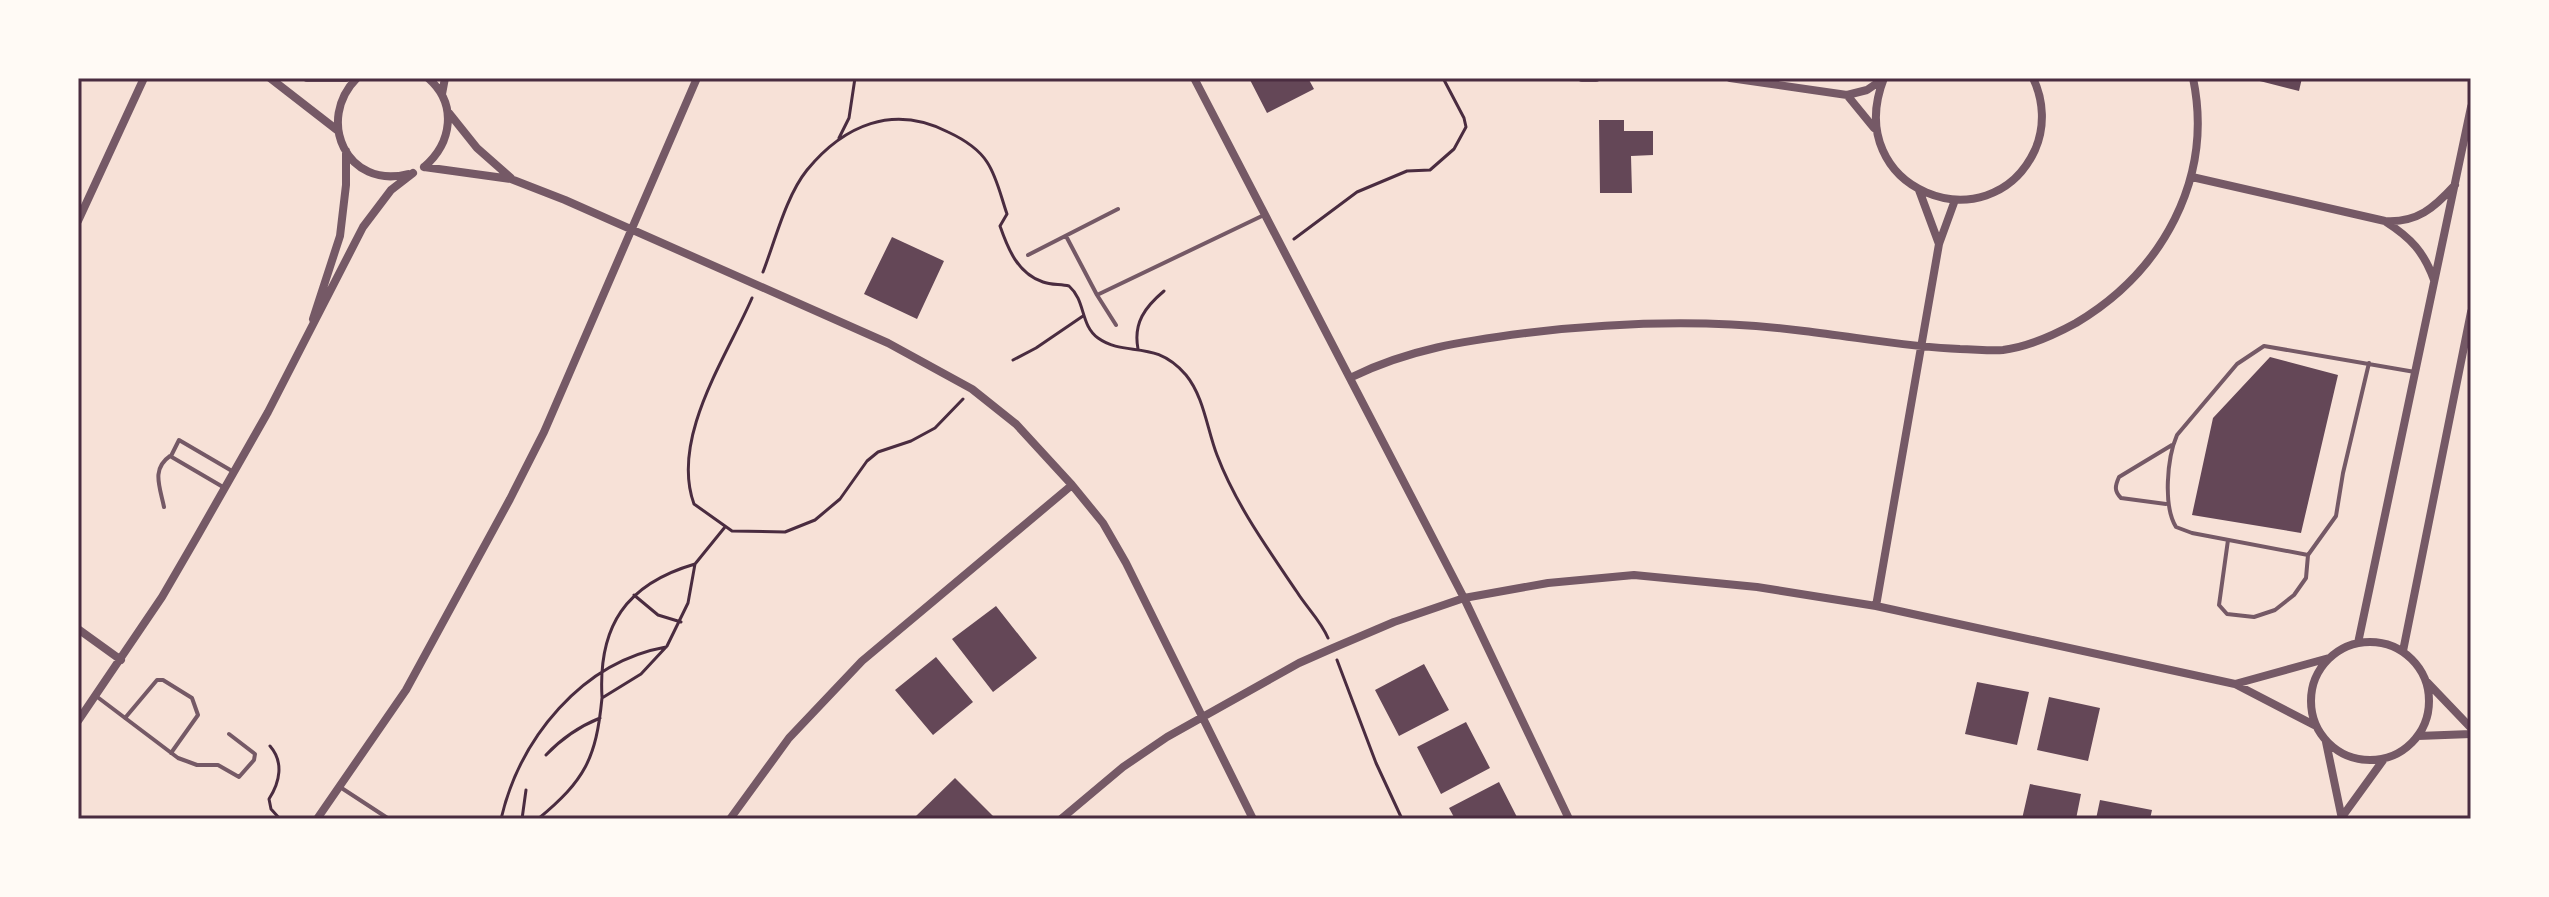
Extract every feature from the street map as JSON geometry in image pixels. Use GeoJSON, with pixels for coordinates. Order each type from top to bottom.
{"type":"FeatureCollection","features":[{"type":"Feature","properties":{"kind":"street"},"geometry":{"type":"LineString","coordinates":[[78,221],[144,78]]}},
{"type":"Feature","properties":{"kind":"street"},"geometry":{"type":"LineString","coordinates":[[270,78],[337,130]]}},
{"type":"Feature","properties":{"kind":"street"},"geometry":{"type":"LineString","coordinates":[[307,78],[346,78]]}},
{"type":"Feature","properties":{"kind":"street"},"geometry":{"type":"LineString","coordinates":[[357,78],[340,100],[337,130],[346,151],[352,160],[370,172],[391,176],[413,173]]}},
{"type":"Feature","properties":{"kind":"street"},"geometry":{"type":"LineString","coordinates":[[428,78],[442,94],[448,112],[477,148],[511,179]]}},
{"type":"Feature","properties":{"kind":"street"},"geometry":{"type":"LineString","coordinates":[[442,94],[445,78]]}},
{"type":"Feature","properties":{"kind":"street"},"geometry":{"type":"LineString","coordinates":[[317,819],[406,690],[475,568],[544,432],[697,78]]}},
{"type":"Feature","properties":{"kind":"street"},"geometry":{"type":"LineString","coordinates":[[1194,78],[1280,247],[1352,377],[1464,598],[1569,819]]}},
{"type":"Feature","properties":{"kind":"street"},"geometry":{"type":"LineString","coordinates":[[1582,78],[1596,78]]}},
{"type":"Feature","properties":{"kind":"street"},"geometry":{"type":"LineString","coordinates":[[1730,78],[1847,95],[1867,90],[1884,78]]}},
{"type":"Feature","properties":{"kind":"street"},"geometry":{"type":"LineString","coordinates":[[1876,132],[1875,114],[1884,78]]}},
{"type":"Feature","properties":{"kind":"street"},"geometry":{"type":"LineString","coordinates":[[1847,95],[1863,111],[1891,166],[1899,175],[1919,190],[1937,197],[1970,199],[1998,189],[2022,171],[2030,159],[2037,145],[2042,116],[2041,101],[2033,78]]}},
{"type":"Feature","properties":{"kind":"street"},"geometry":{"type":"LineString","coordinates":[[1352,377],[1397,356],[1428,348],[1586,326],[1731,323],[1920,348],[2001,350],[2029,344],[2063,330],[2094,312],[2120,292],[2155,255],[2181,209],[2192,177],[2196,129],[2193,78]]}},
{"type":"Feature","properties":{"kind":"street"},"geometry":{"type":"LineString","coordinates":[[2358,643],[2471,107]]}},
{"type":"Feature","properties":{"kind":"street"},"geometry":{"type":"LineString","coordinates":[[78,721],[162,597],[225,488],[324,307],[363,227],[391,190],[433,159],[446,137],[448,112]]}},
{"type":"Feature","properties":{"kind":"street"},"geometry":{"type":"LineString","coordinates":[[311,328],[340,236],[346,151]]}},
{"type":"Feature","properties":{"kind":"street"},"geometry":{"type":"LineString","coordinates":[[424,167],[511,179],[631,229],[923,360],[972,389],[1016,424],[1103,523],[1204,716],[1253,819]]}},
{"type":"Feature","properties":{"kind":"street"},"geometry":{"type":"LineString","coordinates":[[2192,177],[2398,222],[2422,215],[2435,207],[2455,184]]}},
{"type":"Feature","properties":{"kind":"street"},"geometry":{"type":"LineString","coordinates":[[1919,190],[1939,244]]}},
{"type":"Feature","properties":{"kind":"street"},"geometry":{"type":"LineString","coordinates":[[1876,606],[1939,244],[1955,200]]}},
{"type":"Feature","properties":{"kind":"street"},"geometry":{"type":"LineString","coordinates":[[2385,221],[2410,237],[2419,248],[2434,281]]}},
{"type":"Feature","properties":{"kind":"street"},"geometry":{"type":"LineString","coordinates":[[2403,651],[2471,312]]}},
{"type":"Feature","properties":{"kind":"street"},"geometry":{"type":"LineString","coordinates":[[730,819],[789,738],[862,661],[1072,485]]}},
{"type":"Feature","properties":{"kind":"street"},"geometry":{"type":"LineString","coordinates":[[1061,819],[1123,767],[1204,716],[1299,663],[1394,622],[1464,598],[1548,583],[1634,575],[1757,587],[1876,606],[2235,684],[2316,726]]}},
{"type":"Feature","properties":{"kind":"street"},"geometry":{"type":"LineString","coordinates":[[78,629],[121,660]]}},
{"type":"Feature","properties":{"kind":"street"},"geometry":{"type":"LineString","coordinates":[[2427,682],[2430,701],[2427,719],[2418,736],[2398,753],[2384,759],[2368,760],[2338,751],[2326,741],[2316,726],[2311,708],[2312,690],[2318,673],[2329,658],[2358,643],[2389,645],[2403,651],[2417,665],[2427,682],[2471,728]]}},
{"type":"Feature","properties":{"kind":"street"},"geometry":{"type":"LineString","coordinates":[[2235,684],[2329,658]]}},
{"type":"Feature","properties":{"kind":"street"},"geometry":{"type":"LineString","coordinates":[[2418,736],[2471,734]]}},
{"type":"Feature","properties":{"kind":"street"},"geometry":{"type":"LineString","coordinates":[[2326,741],[2342,818]]}},
{"type":"Feature","properties":{"kind":"street"},"geometry":{"type":"LineString","coordinates":[[2342,818],[2384,759]]}},
{"type":"Feature","properties":{"kind":"lane"},"geometry":{"type":"LineString","coordinates":[[1028,255],[1118,209]]}},
{"type":"Feature","properties":{"kind":"lane"},"geometry":{"type":"LineString","coordinates":[[1097,295],[1264,215]]}},
{"type":"Feature","properties":{"kind":"lane"},"geometry":{"type":"LineString","coordinates":[[1066,236],[1116,325]]}},
{"type":"Feature","properties":{"kind":"lane"},"geometry":{"type":"LineString","coordinates":[[2308,555],[2192,533],[2176,527],[2166,504],[2172,445],[2183,425],[2237,364],[2264,346],[2415,372]]}},
{"type":"Feature","properties":{"kind":"lane"},"geometry":{"type":"LineString","coordinates":[[2228,540],[2219,605],[2227,614],[2254,617],[2275,610],[2294,595],[2306,578],[2308,555],[2336,516],[2369,363]]}},
{"type":"Feature","properties":{"kind":"lane"},"geometry":{"type":"LineString","coordinates":[[164,507],[157,473],[179,440],[234,472]]}},
{"type":"Feature","properties":{"kind":"lane"},"geometry":{"type":"LineString","coordinates":[[2166,504],[2121,498],[2116,493],[2115,484],[2119,477],[2172,445]]}},
{"type":"Feature","properties":{"kind":"lane"},"geometry":{"type":"LineString","coordinates":[[170,456],[225,488]]}},
{"type":"Feature","properties":{"kind":"lane"},"geometry":{"type":"LineString","coordinates":[[125,718],[157,680],[163,680],[191,697],[198,715],[171,753]]}},
{"type":"Feature","properties":{"kind":"lane"},"geometry":{"type":"LineString","coordinates":[[96,696],[171,753],[192,764],[222,766],[239,777],[254,760],[255,754],[229,734]]}},
{"type":"Feature","properties":{"kind":"lane"},"geometry":{"type":"LineString","coordinates":[[340,787],[389,819]]}},
{"type":"Feature","properties":{"kind":"path"},"geometry":{"type":"LineString","coordinates":[[837,141],[849,118],[855,78]]}},
{"type":"Feature","properties":{"kind":"path"},"geometry":{"type":"LineString","coordinates":[[1280,247],[1309,230],[1357,192],[1407,171],[1430,170],[1454,149],[1466,127],[1443,78]]}},
{"type":"Feature","properties":{"kind":"path"},"geometry":{"type":"LineString","coordinates":[[1138,349],[1136,335],[1139,319],[1148,305],[1164,291]]}},
{"type":"Feature","properties":{"kind":"path"},"geometry":{"type":"LineString","coordinates":[[1013,360],[1083,316]]}},
{"type":"Feature","properties":{"kind":"path"},"geometry":{"type":"LineString","coordinates":[[602,698],[641,674],[667,646],[688,603],[695,564],[725,527]]}},
{"type":"Feature","properties":{"kind":"path"},"geometry":{"type":"LineString","coordinates":[[538,819],[568,795],[581,776],[596,742],[602,698],[600,673],[609,630],[634,595],[654,580],[695,564]]}},
{"type":"Feature","properties":{"kind":"path"},"geometry":{"type":"LineString","coordinates":[[634,595],[658,615],[681,622]]}},
{"type":"Feature","properties":{"kind":"path"},"geometry":{"type":"LineString","coordinates":[[501,819],[514,778],[529,748],[573,694],[600,673],[641,651],[667,646]]}},
{"type":"Feature","properties":{"kind":"path"},"geometry":{"type":"LineString","coordinates":[[1333,648],[1376,763],[1402,819]]}},
{"type":"Feature","properties":{"kind":"path"},"geometry":{"type":"LineString","coordinates":[[546,755],[579,726],[600,718]]}},
{"type":"Feature","properties":{"kind":"path"},"geometry":{"type":"LineString","coordinates":[[270,746],[279,761],[279,775],[277,787],[269,799],[271,809],[280,819]]}},
{"type":"Feature","properties":{"kind":"path"},"geometry":{"type":"LineString","coordinates":[[522,819],[526,790]]}},
{"type":"Feature","properties":{"kind":"building"},"geometry":{"type":"Polygon","coordinates":[[[1249,78],[1308,78],[1314,89],[1267,113],[1249,78]]]}},
{"type":"Feature","properties":{"kind":"building"},"geometry":{"type":"Polygon","coordinates":[[[2248,78],[2302,78],[2299,91],[2248,78]]]}},
{"type":"Feature","properties":{"kind":"building"},"geometry":{"type":"Polygon","coordinates":[[[1599,120],[1624,120],[1624,131],[1653,131],[1653,155],[1631,156],[1632,193],[1600,193],[1599,120]]]}},
{"type":"Feature","properties":{"kind":"building"},"geometry":{"type":"Polygon","coordinates":[[[892,237],[944,261],[917,319],[864,294],[892,237]]]}},
{"type":"Feature","properties":{"kind":"building"},"geometry":{"type":"Polygon","coordinates":[[[2270,357],[2338,375],[2301,533],[2192,515],[2213,418],[2270,357]]]}},
{"type":"Feature","properties":{"kind":"building"},"geometry":{"type":"Polygon","coordinates":[[[996,606],[1037,658],[993,692],[952,639],[996,606]]]}},
{"type":"Feature","properties":{"kind":"building"},"geometry":{"type":"Polygon","coordinates":[[[936,657],[973,702],[933,735],[895,690],[936,657]]]}},
{"type":"Feature","properties":{"kind":"building"},"geometry":{"type":"Polygon","coordinates":[[[1424,664],[1449,710],[1399,736],[1375,690],[1424,664]]]}},
{"type":"Feature","properties":{"kind":"building"},"geometry":{"type":"Polygon","coordinates":[[[1977,682],[2029,692],[2017,745],[1965,734],[1977,682]]]}},
{"type":"Feature","properties":{"kind":"building"},"geometry":{"type":"Polygon","coordinates":[[[2049,697],[2100,708],[2088,761],[2037,750],[2049,697]]]}},
{"type":"Feature","properties":{"kind":"building"},"geometry":{"type":"Polygon","coordinates":[[[1466,722],[1490,768],[1441,794],[1417,747],[1466,722]]]}},
{"type":"Feature","properties":{"kind":"building"},"geometry":{"type":"Polygon","coordinates":[[[955,778],[996,819],[915,817],[955,778]]]}},
{"type":"Feature","properties":{"kind":"building"},"geometry":{"type":"Polygon","coordinates":[[[1499,782],[1518,819],[1455,819],[1449,808],[1499,782]]]}},
{"type":"Feature","properties":{"kind":"building"},"geometry":{"type":"Polygon","coordinates":[[[2030,784],[2081,794],[2076,819],[2022,819],[2030,784]]]}},
{"type":"Feature","properties":{"kind":"building"},"geometry":{"type":"Polygon","coordinates":[[[2100,800],[2152,810],[2150,819],[2096,819],[2100,800]]]}}]}
